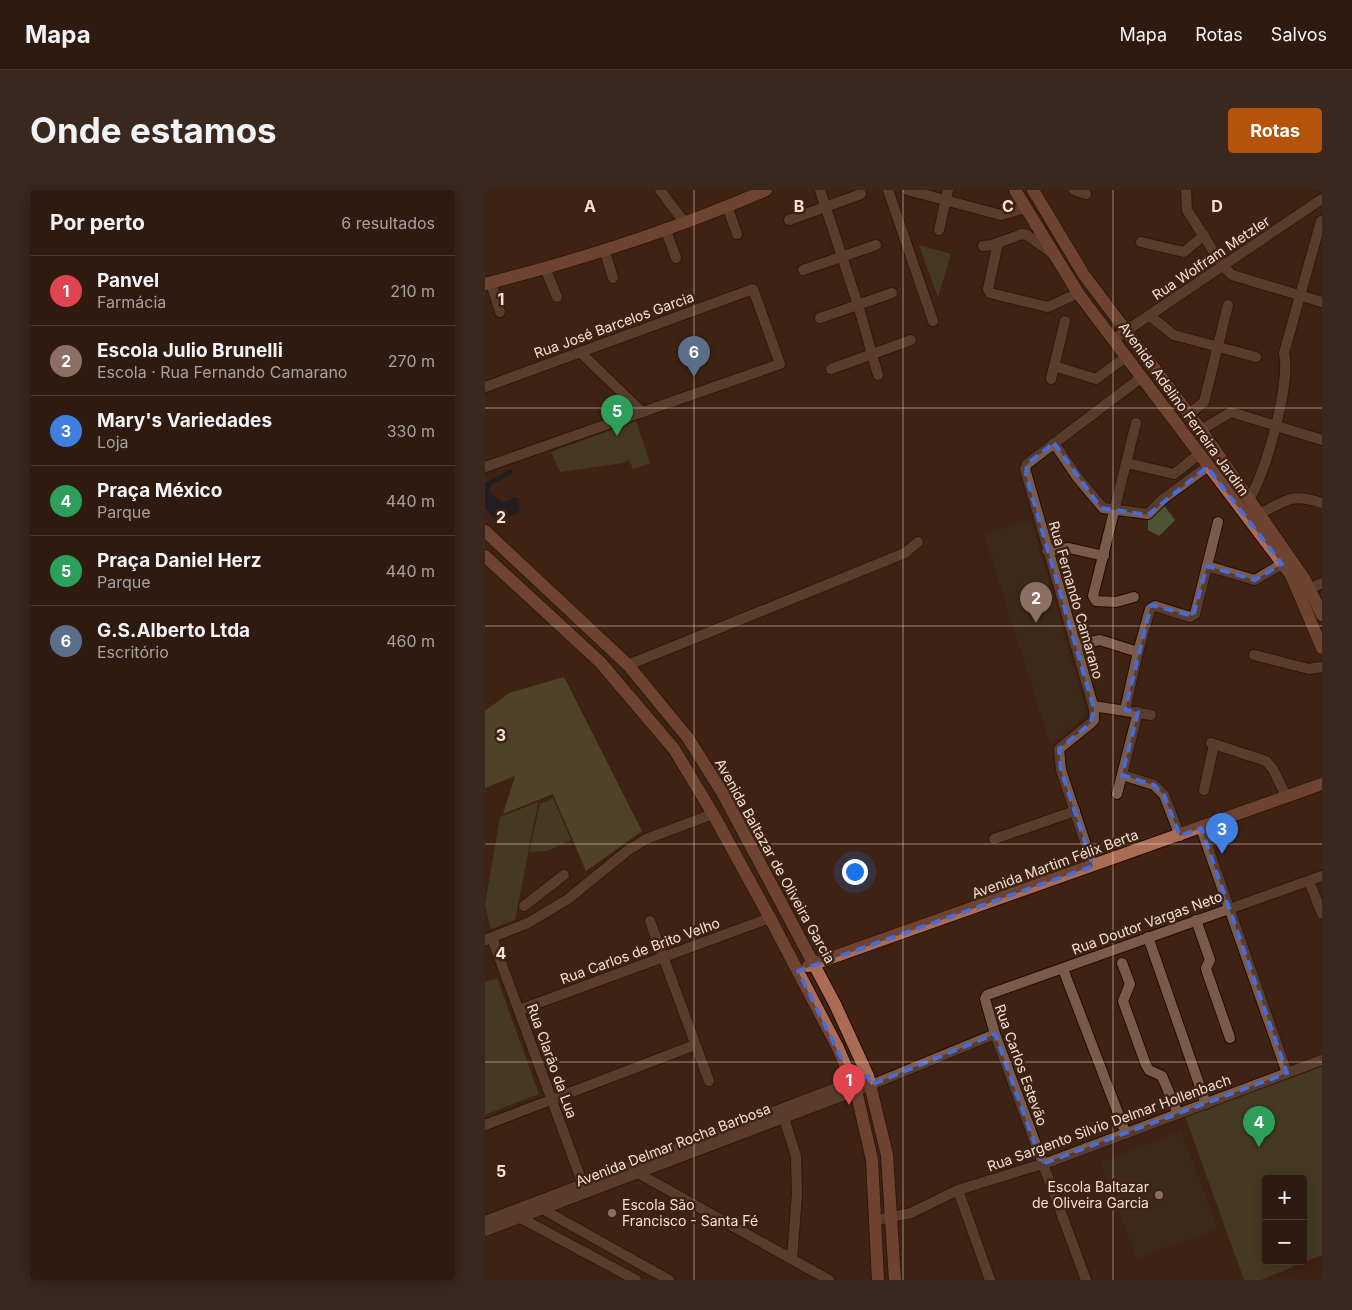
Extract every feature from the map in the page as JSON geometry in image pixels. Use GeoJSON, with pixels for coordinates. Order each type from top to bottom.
{"type":"FeatureCollection","features":[{"type":"Feature","properties":{"kind":"main road"},"geometry":{"type":"LineString","coordinates":[[488,284],[545,268],[684,222],[766,190]]}},
{"type":"Feature","properties":{"kind":"main road","name":"Avenida Adelino Ferreira Jardim"},"geometry":{"type":"LineString","coordinates":[[1015,190],[1078,293],[1127,356],[1207,467],[1282,564],[1298,588],[1322,648]]}},
{"type":"Feature","properties":{"kind":"main road","name":"Avenida Adelino Ferreira Jardim"},"geometry":{"type":"LineString","coordinates":[[1033,190],[1084,275],[1201,430],[1259,514],[1316,586],[1322,615]]}},
{"type":"Feature","properties":{"kind":"main road"},"geometry":{"type":"LineString","coordinates":[[1207,467],[1216,466],[1218,454]]}},
{"type":"Feature","properties":{"kind":"main road"},"geometry":{"type":"LineString","coordinates":[[1220,484],[1224,477],[1232,474]]}},
{"type":"Feature","properties":{"kind":"main road","name":"Avenida Baltazar de Oliveira Garcia"},"geometry":{"type":"LineString","coordinates":[[485,531],[629,666],[688,738],[717,784],[853,1038],[870,1080],[887,1155],[893,1218],[895,1280]]}},
{"type":"Feature","properties":{"kind":"main road"},"geometry":{"type":"LineString","coordinates":[[485,556],[600,662],[639,705],[674,749],[713,814],[770,918],[838,1048],[855,1086],[872,1160],[877,1220],[878,1280]]}},
{"type":"Feature","properties":{"kind":"main road","name":"Avenida Martim Félix Berta"},"geometry":{"type":"LineString","coordinates":[[798,971],[1322,784]]}},
{"type":"Feature","properties":{"kind":"street"},"geometry":{"type":"LineString","coordinates":[[660,190],[684,222]]}},
{"type":"Feature","properties":{"kind":"street"},"geometry":{"type":"LineString","coordinates":[[820,190],[858,305],[878,375]]}},
{"type":"Feature","properties":{"kind":"street"},"geometry":{"type":"LineString","coordinates":[[888,190],[933,321]]}},
{"type":"Feature","properties":{"kind":"street"},"geometry":{"type":"LineString","coordinates":[[907,190],[1001,215],[1025,208]]}},
{"type":"Feature","properties":{"kind":"street"},"geometry":{"type":"LineString","coordinates":[[939,230],[949,190]]}},
{"type":"Feature","properties":{"kind":"street"},"geometry":{"type":"LineString","coordinates":[[1074,190],[1086,194]]}},
{"type":"Feature","properties":{"kind":"street"},"geometry":{"type":"LineString","coordinates":[[1185,190],[1187,210],[1223,266],[1232,275],[1322,302]]}},
{"type":"Feature","properties":{"kind":"street"},"geometry":{"type":"LineString","coordinates":[[789,220],[861,194]]}},
{"type":"Feature","properties":{"kind":"street","name":"Rua Wolfram Metzler"},"geometry":{"type":"LineString","coordinates":[[1114,339],[1322,198]]}},
{"type":"Feature","properties":{"kind":"street"},"geometry":{"type":"LineString","coordinates":[[727,206],[737,234]]}},
{"type":"Feature","properties":{"kind":"street"},"geometry":{"type":"LineString","coordinates":[[1249,499],[1258,486],[1275,426],[1283,383],[1284,353],[1321,221],[1300,214]]}},
{"type":"Feature","properties":{"kind":"street"},"geometry":{"type":"LineString","coordinates":[[665,228],[676,258]]}},
{"type":"Feature","properties":{"kind":"street"},"geometry":{"type":"LineString","coordinates":[[983,246],[999,243],[1022,234],[1027,235],[1052,253]]}},
{"type":"Feature","properties":{"kind":"street"},"geometry":{"type":"LineString","coordinates":[[1141,242],[1184,252],[1204,236]]}},
{"type":"Feature","properties":{"kind":"street"},"geometry":{"type":"LineString","coordinates":[[999,243],[988,289],[990,293],[1048,307],[1078,293]]}},
{"type":"Feature","properties":{"kind":"street"},"geometry":{"type":"LineString","coordinates":[[803,270],[876,245]]}},
{"type":"Feature","properties":{"kind":"street"},"geometry":{"type":"LineString","coordinates":[[604,249],[613,278]]}},
{"type":"Feature","properties":{"kind":"street"},"geometry":{"type":"LineString","coordinates":[[545,268],[557,297]]}},
{"type":"Feature","properties":{"kind":"street"},"geometry":{"type":"LineString","coordinates":[[488,284],[500,312]]}},
{"type":"Feature","properties":{"kind":"street","name":"Rua José Barcelos Garcia"},"geometry":{"type":"LineString","coordinates":[[485,387],[753,289],[780,364],[642,412]]}},
{"type":"Feature","properties":{"kind":"street"},"geometry":{"type":"LineString","coordinates":[[820,318],[892,294]]}},
{"type":"Feature","properties":{"kind":"street"},"geometry":{"type":"LineString","coordinates":[[1189,414],[1204,402],[1227,305]]}},
{"type":"Feature","properties":{"kind":"street"},"geometry":{"type":"LineString","coordinates":[[1150,316],[1174,335],[1256,357]]}},
{"type":"Feature","properties":{"kind":"street"},"geometry":{"type":"LineString","coordinates":[[1051,379],[1065,321]]}},
{"type":"Feature","properties":{"kind":"street"},"geometry":{"type":"LineString","coordinates":[[831,369],[911,340]]}},
{"type":"Feature","properties":{"kind":"street"},"geometry":{"type":"LineString","coordinates":[[485,467],[642,412],[581,352]]}},
{"type":"Feature","properties":{"kind":"street"},"geometry":{"type":"LineString","coordinates":[[1054,366],[1096,379],[1127,356]]}},
{"type":"Feature","properties":{"kind":"street","name":"Rua Fernando Camarano"},"geometry":{"type":"LineString","coordinates":[[1093,706],[1025,469],[1027,464],[1142,377]]}},
{"type":"Feature","properties":{"kind":"street"},"geometry":{"type":"LineString","coordinates":[[1201,430],[1231,412],[1322,440]]}},
{"type":"Feature","properties":{"kind":"street"},"geometry":{"type":"LineString","coordinates":[[1134,597],[1116,602],[1094,599],[1136,423]]}},
{"type":"Feature","properties":{"kind":"street"},"geometry":{"type":"LineString","coordinates":[[1054,443],[1099,506],[1103,508],[1116,508],[1148,514],[1163,499],[1207,467]]}},
{"type":"Feature","properties":{"kind":"street"},"geometry":{"type":"LineString","coordinates":[[1127,463],[1174,474],[1198,455]]}},
{"type":"Feature","properties":{"kind":"street"},"geometry":{"type":"LineString","coordinates":[[1259,514],[1293,498],[1302,497],[1322,502]]}},
{"type":"Feature","properties":{"kind":"street"},"geometry":{"type":"LineString","coordinates":[[1125,710],[1137,652],[1152,608],[1190,617],[1195,614],[1218,522]]}},
{"type":"Feature","properties":{"kind":"street"},"geometry":{"type":"LineString","coordinates":[[629,666],[905,552],[918,542]]}},
{"type":"Feature","properties":{"kind":"street"},"geometry":{"type":"LineString","coordinates":[[1047,551],[1069,548],[1104,556]]}},
{"type":"Feature","properties":{"kind":"street"},"geometry":{"type":"LineString","coordinates":[[1207,566],[1255,580],[1282,564]]}},
{"type":"Feature","properties":{"kind":"street"},"geometry":{"type":"LineString","coordinates":[[1075,645],[1100,640],[1137,652]]}},
{"type":"Feature","properties":{"kind":"street"},"geometry":{"type":"LineString","coordinates":[[1254,655],[1309,669],[1322,667]]}},
{"type":"Feature","properties":{"kind":"street"},"geometry":{"type":"LineString","coordinates":[[1093,866],[1061,770],[1059,749],[1094,720],[1093,706],[1151,715]]}},
{"type":"Feature","properties":{"kind":"street"},"geometry":{"type":"LineString","coordinates":[[1117,794],[1138,712]]}},
{"type":"Feature","properties":{"kind":"street"},"geometry":{"type":"LineString","coordinates":[[1204,790],[1213,744],[1266,761],[1273,769],[1286,796]]}},
{"type":"Feature","properties":{"kind":"street"},"geometry":{"type":"LineString","coordinates":[[1122,775],[1154,785],[1164,795],[1180,836]]}},
{"type":"Feature","properties":{"kind":"street"},"geometry":{"type":"LineString","coordinates":[[994,839],[1075,812]]}},
{"type":"Feature","properties":{"kind":"street"},"geometry":{"type":"LineString","coordinates":[[488,939],[528,923],[568,899],[627,851],[646,839],[713,814]]}},
{"type":"Feature","properties":{"kind":"street"},"geometry":{"type":"LineString","coordinates":[[1201,828],[1287,1073]]}},
{"type":"Feature","properties":{"kind":"street"},"geometry":{"type":"LineString","coordinates":[[524,906],[564,875]]}},
{"type":"Feature","properties":{"kind":"street","name":"Rua Doutor Vargas Neto"},"geometry":{"type":"LineString","coordinates":[[985,999],[987,995],[1322,876]]}},
{"type":"Feature","properties":{"kind":"street"},"geometry":{"type":"LineString","coordinates":[[1309,881],[1322,914]]}},
{"type":"Feature","properties":{"kind":"street","name":"Rua Carlos de Brito Velho"},"geometry":{"type":"LineString","coordinates":[[519,1010],[770,918]]}},
{"type":"Feature","properties":{"kind":"street"},"geometry":{"type":"LineString","coordinates":[[650,920],[709,1081]]}},
{"type":"Feature","properties":{"kind":"street"},"geometry":{"type":"LineString","coordinates":[[1196,920],[1210,960],[1206,968],[1207,972],[1230,1038]]}},
{"type":"Feature","properties":{"kind":"street"},"geometry":{"type":"LineString","coordinates":[[1148,937],[1206,1104]]}},
{"type":"Feature","properties":{"kind":"street","name":"Rua Clarão da Lua"},"geometry":{"type":"LineString","coordinates":[[488,939],[519,1010],[550,1099],[585,1188]]}},
{"type":"Feature","properties":{"kind":"street"},"geometry":{"type":"LineString","coordinates":[[1122,963],[1130,984],[1123,1001],[1146,1065],[1149,1070],[1163,1076],[1178,1114]]}},
{"type":"Feature","properties":{"kind":"street"},"geometry":{"type":"LineString","coordinates":[[1063,969],[1126,1134]]}},
{"type":"Feature","properties":{"kind":"street","name":"Rua Carlos Estevão"},"geometry":{"type":"LineString","coordinates":[[985,999],[995,1034],[1085,1280]]}},
{"type":"Feature","properties":{"kind":"street","name":"Avenida Delmar Rocha Barbosa"},"geometry":{"type":"LineString","coordinates":[[485,1231],[585,1188],[625,1167],[783,1113],[995,1034]]}},
{"type":"Feature","properties":{"kind":"street"},"geometry":{"type":"LineString","coordinates":[[485,1125],[695,1045]]}},
{"type":"Feature","properties":{"kind":"street","name":"Rua Sargento Silvio Delmar Hollenbach"},"geometry":{"type":"LineString","coordinates":[[877,1220],[911,1213],[958,1190],[1043,1164],[1322,1060]]}},
{"type":"Feature","properties":{"kind":"street"},"geometry":{"type":"LineString","coordinates":[[783,1113],[795,1156],[797,1194],[792,1259]]}},
{"type":"Feature","properties":{"kind":"street","name":"Avenida Delmar Rocha Barbosa"},"geometry":{"type":"LineString","coordinates":[[485,1221],[531,1203],[638,1174],[783,1113]]}},
{"type":"Feature","properties":{"kind":"street"},"geometry":{"type":"LineString","coordinates":[[625,1167],[829,1280]]}},
{"type":"Feature","properties":{"kind":"street"},"geometry":{"type":"LineString","coordinates":[[958,1190],[990,1280]]}},
{"type":"Feature","properties":{"kind":"street"},"geometry":{"type":"LineString","coordinates":[[531,1203],[669,1280]]}},
{"type":"Feature","properties":{"kind":"street"},"geometry":{"type":"LineString","coordinates":[[507,1212],[520,1217],[636,1280]]}},
{"type":"Feature","properties":{"kind":"street"},"geometry":{"type":"LineString","coordinates":[[588,1254],[595,1240]]}},
{"type":"Feature","properties":{"kind":"highlighted area"},"geometry":{"type":"Polygon","coordinates":[[[1054,443],[1101,508],[1148,515],[1207,467],[1282,564],[1255,580],[1207,566],[1193,616],[1151,605],[1125,710],[1138,712],[1122,775],[1154,785],[1164,795],[1180,836],[1201,828],[1287,1073],[1042,1164],[995,1034],[871,1085],[868,1076],[853,1082],[798,971],[1093,866],[1061,770],[1059,749],[1091,723],[1094,709],[1026,475],[1027,464],[1054,443]]]}},
{"type":"Feature","properties":{"kind":"shaded area"},"geometry":{"type":"Polygon","coordinates":[[[1031,520],[1086,711],[1085,717],[1050,744],[984,534],[1031,520]]]}},
{"type":"Feature","properties":{"kind":"shaded area","name":"Escola Baltazar de Oliveira Garcia"},"geometry":{"type":"Polygon","coordinates":[[[1181,1131],[1218,1229],[1137,1259],[1100,1162],[1181,1131]]]}},
{"type":"Feature","properties":{"kind":"green space"},"geometry":{"type":"Polygon","coordinates":[[[919,245],[951,254],[938,297],[919,245]]]}},
{"type":"Feature","properties":{"kind":"green space"},"geometry":{"type":"Polygon","coordinates":[[[636,421],[650,463],[633,469],[629,460],[623,463],[560,472],[551,452],[636,421]]]}},
{"type":"Feature","properties":{"kind":"green space"},"geometry":{"type":"Polygon","coordinates":[[[1163,504],[1175,520],[1159,536],[1148,530],[1148,518],[1163,504]]]}},
{"type":"Feature","properties":{"kind":"green space"},"geometry":{"type":"Polygon","coordinates":[[[564,677],[642,831],[586,871],[553,794],[503,814],[515,776],[485,788],[485,711],[509,693],[564,677]]]}},
{"type":"Feature","properties":{"kind":"green space"},"geometry":{"type":"Polygon","coordinates":[[[553,798],[571,840],[547,851],[529,852],[540,804],[553,798]]]}},
{"type":"Feature","properties":{"kind":"green space"},"geometry":{"type":"Polygon","coordinates":[[[538,802],[515,920],[491,929],[485,905],[500,817],[538,802]]]}},
{"type":"Feature","properties":{"kind":"green space"},"geometry":{"type":"Polygon","coordinates":[[[497,978],[539,1094],[485,1115],[485,982],[497,978]]]}},
{"type":"Feature","properties":{"kind":"green space"},"geometry":{"type":"Polygon","coordinates":[[[1322,1065],[1322,1255],[1307,1261],[1307,1175],[1262,1175],[1262,1265],[1298,1265],[1261,1280],[1244,1280],[1185,1116],[1322,1065]]]}},
{"type":"Feature","properties":{"kind":"water"},"geometry":{"type":"Polygon","coordinates":[[[512,470],[512,474],[492,485],[490,489],[491,494],[502,502],[511,500],[513,497],[518,498],[520,512],[498,522],[485,508],[485,483],[512,470]]]}},
{"type":"Feature","properties":{"kind":"place","name":"G.S.Alberto Ltda"},"geometry":{"type":"Point","coordinates":[694,377]}},
{"type":"Feature","properties":{"kind":"place","name":"Praça Daniel Herz"},"geometry":{"type":"Point","coordinates":[617,436]}},
{"type":"Feature","properties":{"kind":"place","name":"Escola Julio Brunelli"},"geometry":{"type":"Point","coordinates":[1036,623]}},
{"type":"Feature","properties":{"kind":"place","name":"Mary's Variedades"},"geometry":{"type":"Point","coordinates":[1222,854]}},
{"type":"Feature","properties":{"kind":"place","name":"Panvel"},"geometry":{"type":"Point","coordinates":[849,1105]}},
{"type":"Feature","properties":{"kind":"place","name":"Praça México"},"geometry":{"type":"Point","coordinates":[1259,1147]}},
{"type":"Feature","properties":{"kind":"place","name":"Escola Baltazar de Oliveira Garcia"},"geometry":{"type":"Point","coordinates":[1159,1195]}},
{"type":"Feature","properties":{"kind":"place","name":"Escola São Francisco - Santa Fé"},"geometry":{"type":"Point","coordinates":[612,1213]}}]}
